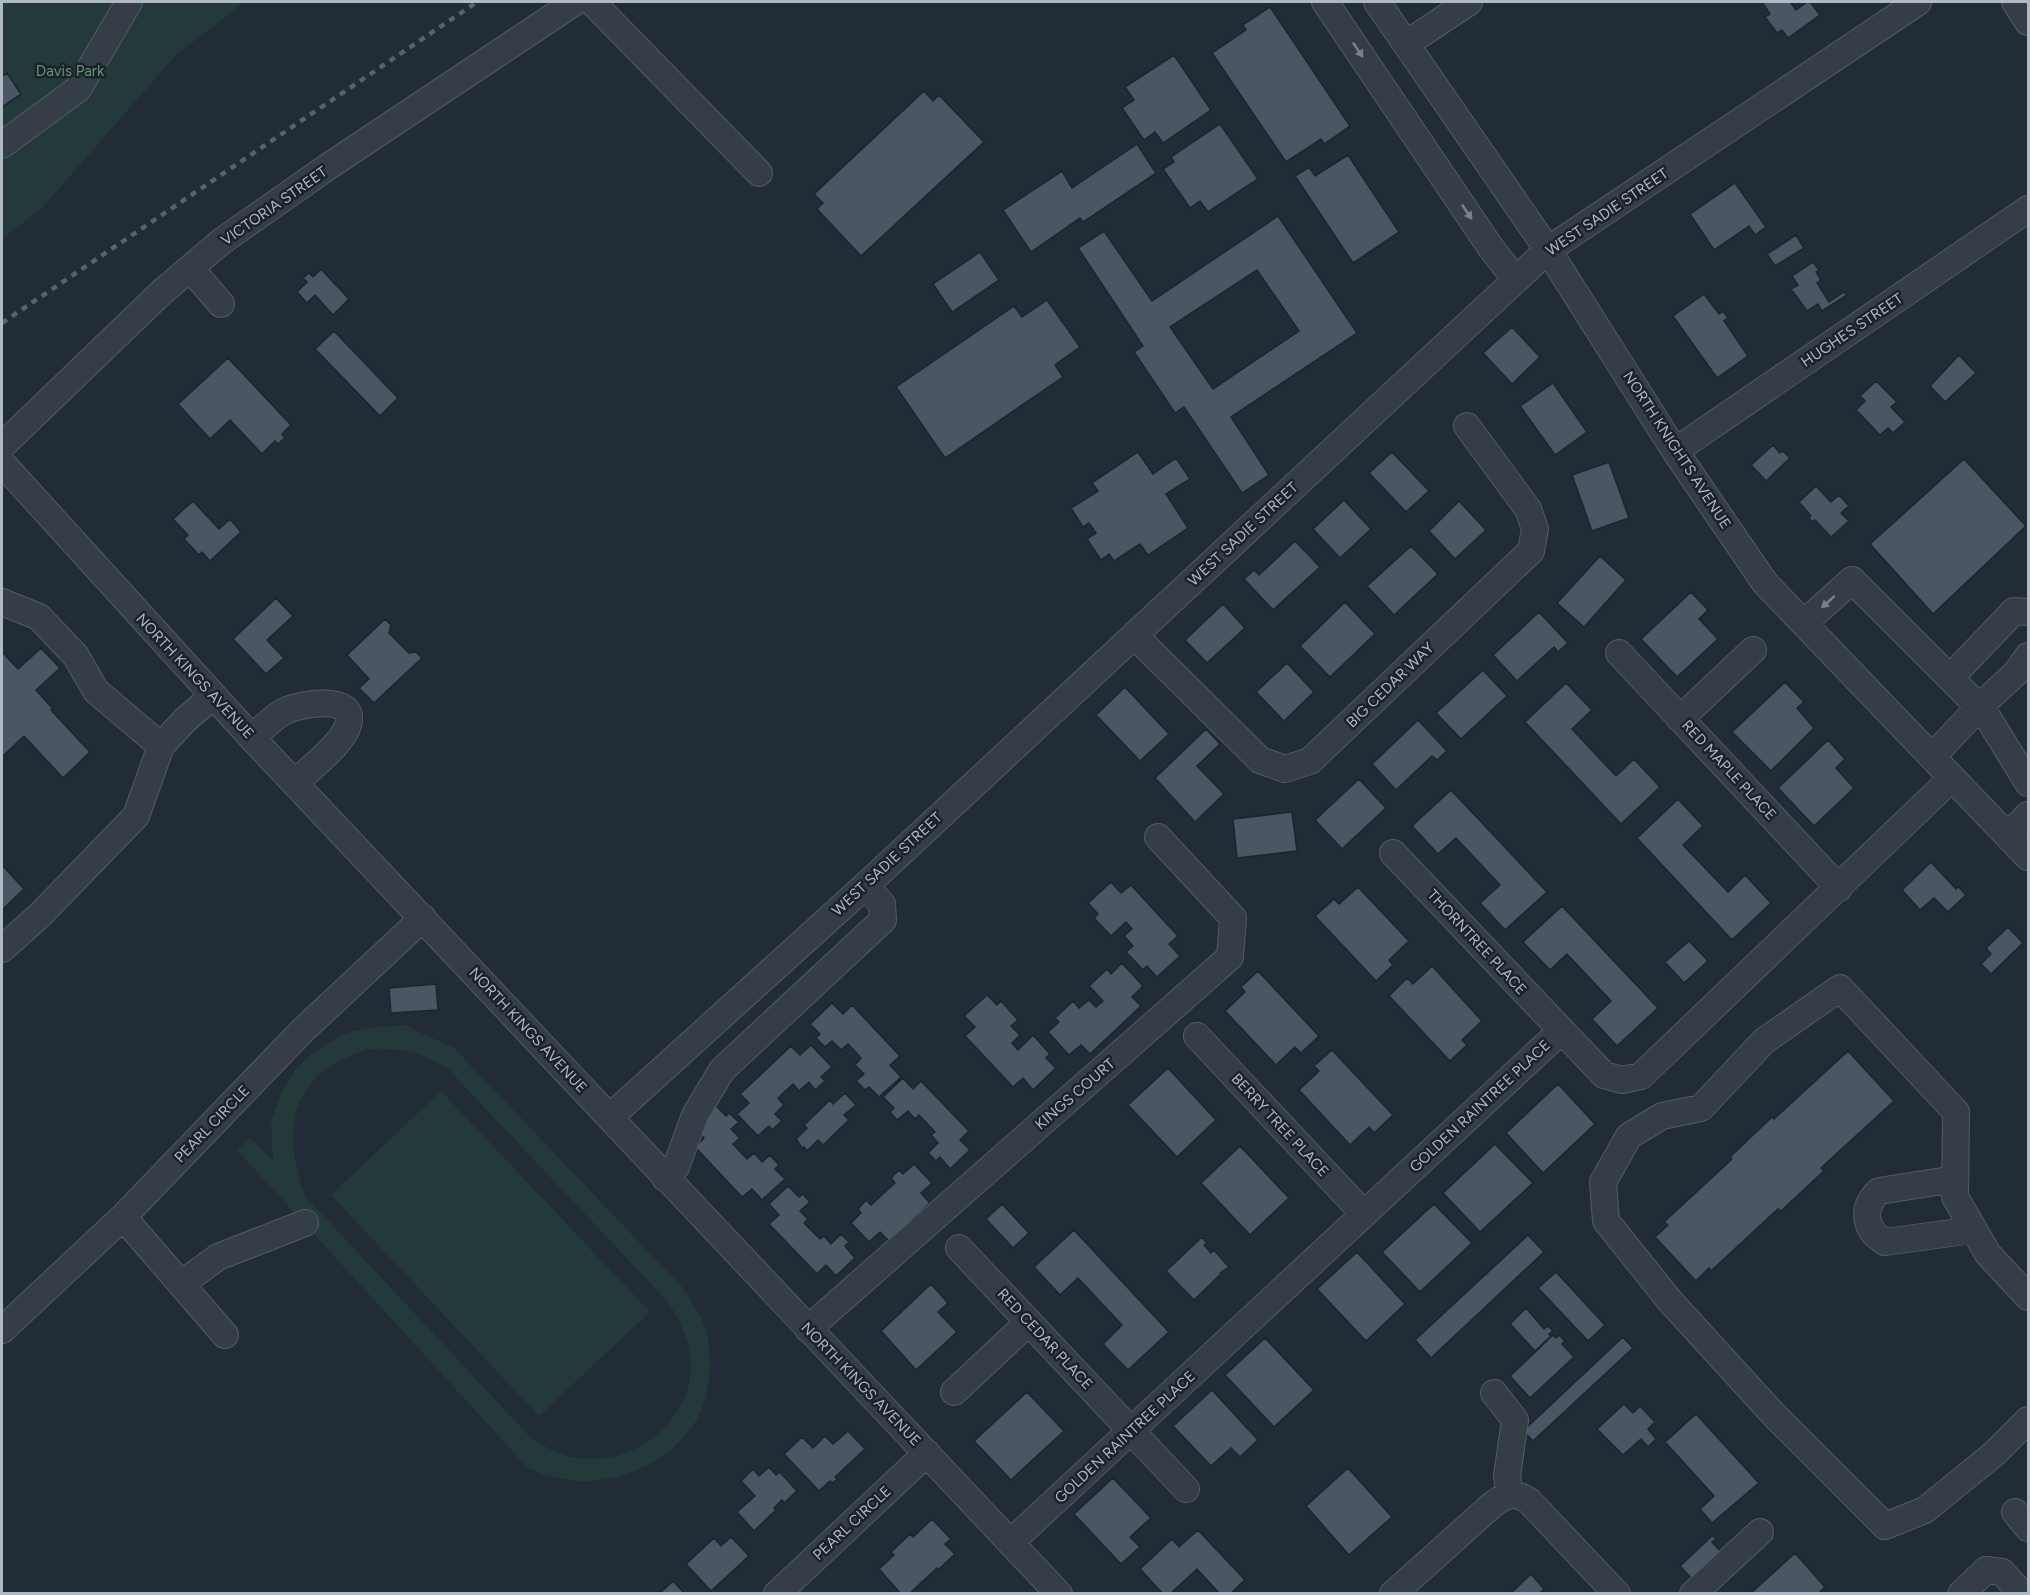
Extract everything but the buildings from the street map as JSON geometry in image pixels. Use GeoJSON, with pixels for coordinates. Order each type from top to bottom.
{"type":"FeatureCollection","features":[{"type":"Feature","properties":{"kind":"street"},"geometry":{"type":"LineString","coordinates":[[2,145],[78,89],[129,2]]}},
{"type":"Feature","properties":{"kind":"street","name":"VICTORIA STREET"},"geometry":{"type":"LineString","coordinates":[[2,446],[190,268],[265,210],[575,2]]}},
{"type":"Feature","properties":{"kind":"street"},"geometry":{"type":"LineString","coordinates":[[592,2],[759,173]]}},
{"type":"Feature","properties":{"kind":"street"},"geometry":{"type":"LineString","coordinates":[[1325,2],[1491,248],[1516,280]]}},
{"type":"Feature","properties":{"kind":"street","name":"NORTH KNIGHTS AVENUE"},"geometry":{"type":"LineString","coordinates":[[1377,2],[1548,250],[1675,451],[1766,583],[2028,857]]}},
{"type":"Feature","properties":{"kind":"street"},"geometry":{"type":"LineString","coordinates":[[1406,44],[1468,2]]}},
{"type":"Feature","properties":{"kind":"street","name":"WEST SADIE STREET"},"geometry":{"type":"LineString","coordinates":[[610,1117],[865,886],[1548,250],[1918,2]]}},
{"type":"Feature","properties":{"kind":"street"},"geometry":{"type":"LineString","coordinates":[[2015,2],[2028,22]]}},
{"type":"Feature","properties":{"kind":"street","name":"HUGHES STREET"},"geometry":{"type":"LineString","coordinates":[[1675,451],[2028,209]]}},
{"type":"Feature","properties":{"kind":"street"},"geometry":{"type":"LineString","coordinates":[[190,268],[221,304]]}},
{"type":"Feature","properties":{"kind":"street","name":"BIG CEDAR WAY"},"geometry":{"type":"LineString","coordinates":[[1134,635],[1260,760],[1285,769],[1310,761],[1531,551],[1535,530],[1528,508],[1467,426]]}},
{"type":"Feature","properties":{"kind":"street","name":"NORTH KINGS AVENUE"},"geometry":{"type":"LineString","coordinates":[[2,463],[252,738],[1059,1593]]}},
{"type":"Feature","properties":{"kind":"street"},"geometry":{"type":"LineString","coordinates":[[1804,623],[1852,580],[1985,713],[2028,783]]}},
{"type":"Feature","properties":{"kind":"street"},"geometry":{"type":"LineString","coordinates":[[2,602],[39,617],[76,656],[96,691],[161,746]]}},
{"type":"Feature","properties":{"kind":"street"},"geometry":{"type":"LineString","coordinates":[[1950,678],[2014,611],[2028,612]]}},
{"type":"Feature","properties":{"kind":"street"},"geometry":{"type":"LineString","coordinates":[[1680,718],[1753,650]]}},
{"type":"Feature","properties":{"kind":"street","name":"RED MAPLE PLACE"},"geometry":{"type":"LineString","coordinates":[[1619,653],[1839,888]]}},
{"type":"Feature","properties":{"kind":"street"},"geometry":{"type":"LineString","coordinates":[[1932,757],[1979,707],[2016,673],[2028,656]]}},
{"type":"Feature","properties":{"kind":"street"},"geometry":{"type":"LineString","coordinates":[[2,949],[40,915],[136,816],[161,746],[185,720],[213,696]]}},
{"type":"Feature","properties":{"kind":"street"},"geometry":{"type":"LineString","coordinates":[[252,738],[282,712],[298,705],[314,702],[331,703],[343,707],[350,723],[344,734],[295,783]]}},
{"type":"Feature","properties":{"kind":"street","name":"GOLDEN RAINTREE PLACE"},"geometry":{"type":"LineString","coordinates":[[1011,1542],[1560,1031],[1604,1075],[1622,1080],[1641,1076],[1952,778]]}},
{"type":"Feature","properties":{"kind":"street"},"geometry":{"type":"LineString","coordinates":[[2008,836],[2028,815]]}},
{"type":"Feature","properties":{"kind":"street","name":"KINGS COURT"},"geometry":{"type":"LineString","coordinates":[[808,1329],[1230,957],[1233,918],[1158,837]]}},
{"type":"Feature","properties":{"kind":"street","name":"THORNTREE PLACE"},"geometry":{"type":"LineString","coordinates":[[1393,853],[1560,1031]]}},
{"type":"Feature","properties":{"kind":"street"},"geometry":{"type":"LineString","coordinates":[[665,1178],[675,1167],[695,1115],[722,1070],[883,920],[882,904],[865,886]]}},
{"type":"Feature","properties":{"kind":"street","name":"PEARL CIRCLE"},"geometry":{"type":"LineString","coordinates":[[2,1330],[123,1217],[302,1031],[423,918]]}},
{"type":"Feature","properties":{"kind":"street"},"geometry":{"type":"LineString","coordinates":[[2028,1297],[1988,1254],[1955,1197],[1956,1112],[1840,988],[1764,1041],[1701,1108],[1662,1116],[1629,1136],[1603,1182],[1606,1221],[1670,1300],[1775,1416],[1885,1526],[1925,1510],[1995,1453],[2028,1420]]}},
{"type":"Feature","properties":{"kind":"street","name":"BERRY TREE PLACE"},"geometry":{"type":"LineString","coordinates":[[1197,1036],[1364,1214]]}},
{"type":"Feature","properties":{"kind":"street"},"geometry":{"type":"LineString","coordinates":[[1955,1179],[1880,1191],[1872,1198],[1867,1211],[1868,1224],[1879,1239],[1885,1242],[1973,1230]]}},
{"type":"Feature","properties":{"kind":"street"},"geometry":{"type":"LineString","coordinates":[[123,1217],[225,1335]]}},
{"type":"Feature","properties":{"kind":"street"},"geometry":{"type":"LineString","coordinates":[[181,1284],[218,1257],[305,1223]]}},
{"type":"Feature","properties":{"kind":"street","name":"RED CEDAR PLACE"},"geometry":{"type":"LineString","coordinates":[[959,1248],[1186,1489]]}},
{"type":"Feature","properties":{"kind":"street"},"geometry":{"type":"LineString","coordinates":[[954,1392],[1029,1322]]}},
{"type":"Feature","properties":{"kind":"street"},"geometry":{"type":"LineString","coordinates":[[1494,1393],[1515,1420],[1508,1476],[1510,1494]]}},
{"type":"Feature","properties":{"kind":"street","name":"PEARL CIRCLE"},"geometry":{"type":"LineString","coordinates":[[777,1593],[927,1453]]}},
{"type":"Feature","properties":{"kind":"street"},"geometry":{"type":"LineString","coordinates":[[1393,1593],[1492,1505],[1510,1494],[1529,1501],[1617,1593]]}},
{"type":"Feature","properties":{"kind":"street"},"geometry":{"type":"LineString","coordinates":[[1693,1593],[1760,1532]]}},
{"type":"Feature","properties":{"kind":"street"},"geometry":{"type":"LineString","coordinates":[[1961,1593],[1986,1570],[2002,1572],[2022,1593]]}},
{"type":"Feature","properties":{"kind":"green space","name":"Davis Park"},"geometry":{"type":"Polygon","coordinates":[[[2,2],[242,2],[177,54],[42,208],[2,239],[2,2]]]}},
{"type":"Feature","properties":{"kind":"green space"},"geometry":{"type":"Polygon","coordinates":[[[404,1025],[454,1048],[682,1287],[697,1310],[705,1328],[710,1357],[709,1381],[704,1404],[694,1424],[679,1442],[661,1457],[640,1469],[618,1477],[595,1481],[549,1476],[527,1467],[237,1150],[250,1138],[273,1161],[271,1122],[281,1093],[296,1068],[316,1051],[343,1034],[366,1028],[404,1025]],[[366,1049],[332,1065],[316,1078],[305,1092],[297,1108],[293,1142],[299,1178],[305,1196],[531,1438],[564,1455],[598,1459],[637,1448],[654,1437],[669,1423],[680,1406],[688,1387],[691,1366],[684,1332],[668,1302],[448,1069],[418,1054],[366,1049]]]}},
{"type":"Feature","properties":{"kind":"green space"},"geometry":{"type":"Polygon","coordinates":[[[441,1091],[650,1312],[539,1416],[331,1195],[441,1091]]]}},
{"type":"Feature","properties":{"kind":"railway"},"geometry":{"type":"LineString","coordinates":[[2,323],[477,2]]}}]}
